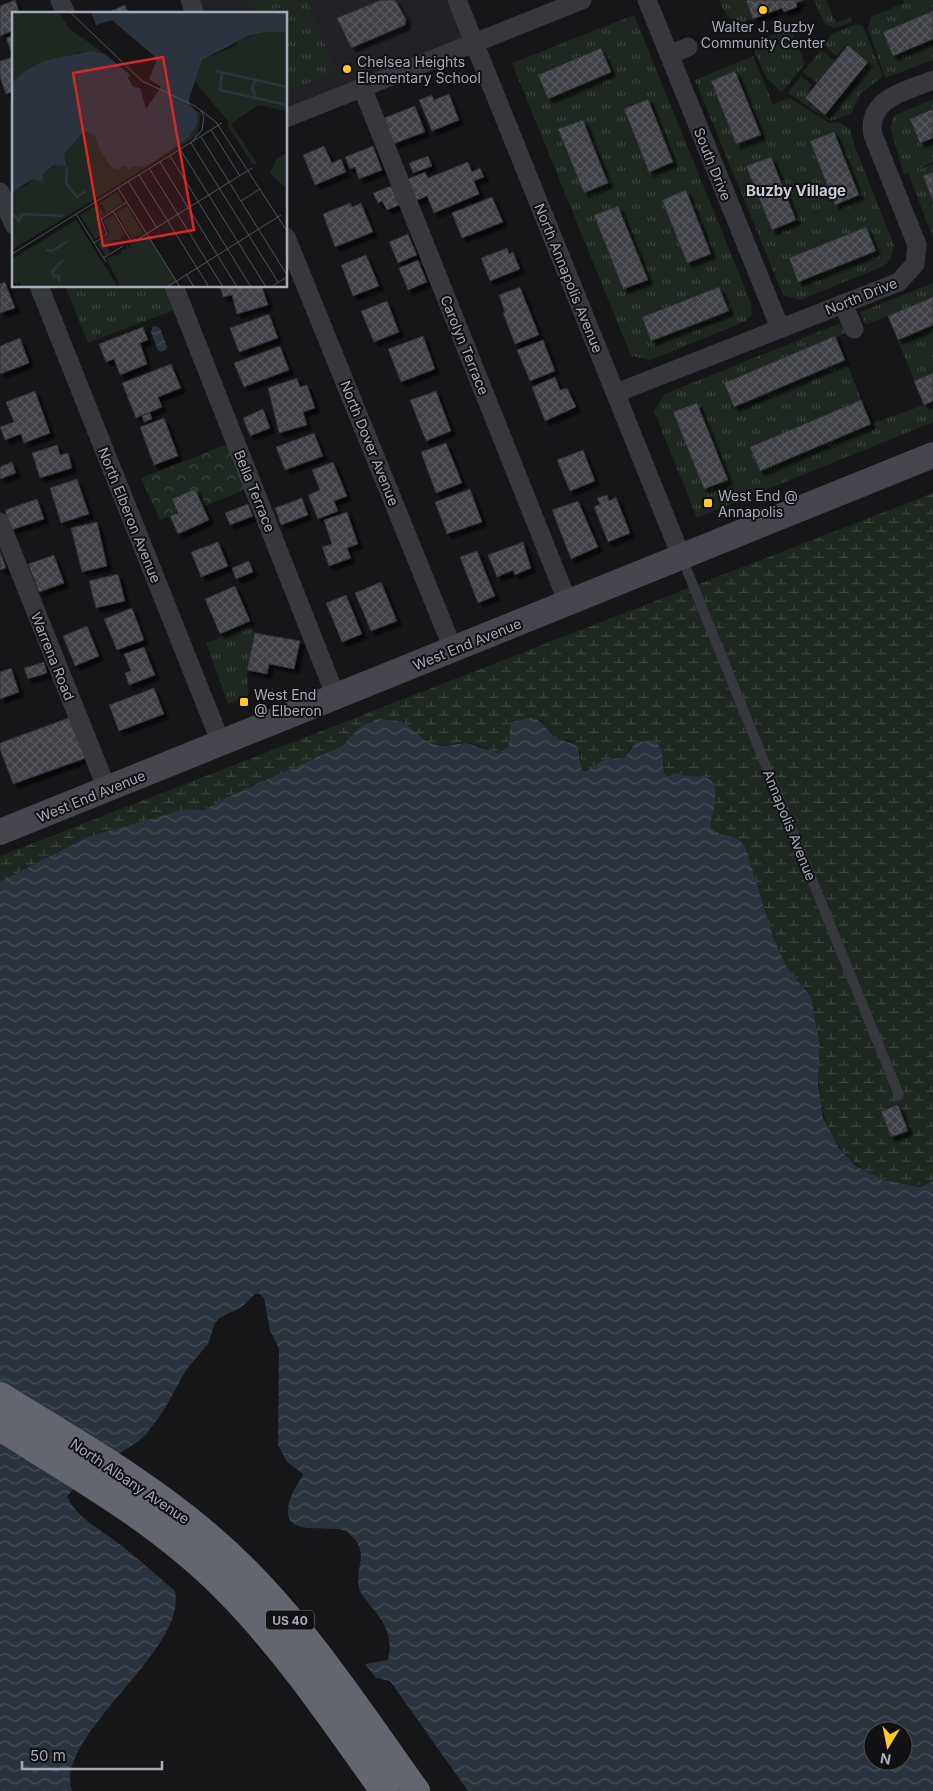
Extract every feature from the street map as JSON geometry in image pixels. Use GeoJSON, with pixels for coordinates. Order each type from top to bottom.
{"type":"FeatureCollection","features":[{"type":"Feature","properties":{"kind":"highway","name":"North Albany Avenue"},"geometry":{"type":"LineString","coordinates":[[0,1396],[133,1479],[209,1536],[280,1609],[324,1663],[416,1791]]}},
{"type":"Feature","properties":{"kind":"highway","name":"North Albany Avenue"},"geometry":{"type":"LineString","coordinates":[[0,1427],[119,1502],[200,1564],[248,1613],[292,1664],[384,1791]]}},
{"type":"Feature","properties":{"kind":"main road","name":"West End Avenue"},"geometry":{"type":"LineString","coordinates":[[0,832],[933,455]]}},
{"type":"Feature","properties":{"kind":"street"},"geometry":{"type":"LineString","coordinates":[[60,0],[65,12]]}},
{"type":"Feature","properties":{"kind":"street"},"geometry":{"type":"LineString","coordinates":[[190,0],[194,12]]}},
{"type":"Feature","properties":{"kind":"street","name":"North Annapolis Avenue"},"geometry":{"type":"LineString","coordinates":[[457,0],[681,556]]}},
{"type":"Feature","properties":{"kind":"street"},"geometry":{"type":"LineString","coordinates":[[288,117],[582,0]]}},
{"type":"Feature","properties":{"kind":"street","name":"South Drive"},"geometry":{"type":"LineString","coordinates":[[647,0],[780,328]]}},
{"type":"Feature","properties":{"kind":"street"},"geometry":{"type":"LineString","coordinates":[[669,54],[688,47]]}},
{"type":"Feature","properties":{"kind":"street","name":"North Drive"},"geometry":{"type":"LineString","coordinates":[[616,393],[849,302],[905,278],[915,264],[917,245],[873,135],[872,125],[875,112],[885,100],[933,80]]}},
{"type":"Feature","properties":{"kind":"street","name":"Carolyn Terrace"},"geometry":{"type":"LineString","coordinates":[[362,87],[568,603]]}},
{"type":"Feature","properties":{"kind":"street"},"geometry":{"type":"LineString","coordinates":[[0,192],[12,221]]}},
{"type":"Feature","properties":{"kind":"street"},"geometry":{"type":"LineString","coordinates":[[0,233],[12,227]]}},
{"type":"Feature","properties":{"kind":"street","name":"North Dover Avenue"},"geometry":{"type":"LineString","coordinates":[[288,242],[453,649]]}},
{"type":"Feature","properties":{"kind":"street","name":"North Elberon Avenue"},"geometry":{"type":"LineString","coordinates":[[40,288],[221,743]]}},
{"type":"Feature","properties":{"kind":"street","name":"Bella Terrace"},"geometry":{"type":"LineString","coordinates":[[175,288],[336,697]]}},
{"type":"Feature","properties":{"kind":"street"},"geometry":{"type":"LineString","coordinates":[[849,302],[859,327]]}},
{"type":"Feature","properties":{"kind":"street","name":"Warrena Road"},"geometry":{"type":"LineString","coordinates":[[0,522],[107,789]]}},
{"type":"Feature","properties":{"kind":"lane","name":"Annapolis Avenue"},"geometry":{"type":"LineString","coordinates":[[681,556],[899,1094]]}},
{"type":"Feature","properties":{"kind":"shaded area","name":"Chelsea Heights Elementary School"},"geometry":{"type":"Polygon","coordinates":[[[190,0],[457,0],[473,43],[288,117],[288,12],[194,12],[190,0]]]}},
{"type":"Feature","properties":{"kind":"green space"},"geometry":{"type":"Polygon","coordinates":[[[248,0],[299,0],[268,12],[260,12],[251,7],[248,0]]]}},
{"type":"Feature","properties":{"kind":"green space"},"geometry":{"type":"Polygon","coordinates":[[[307,0],[336,72],[288,91],[288,12],[275,12],[307,0]]]}},
{"type":"Feature","properties":{"kind":"green space"},"geometry":{"type":"Polygon","coordinates":[[[719,0],[746,0],[753,19],[740,23],[727,17],[719,0]]]}},
{"type":"Feature","properties":{"kind":"green space"},"geometry":{"type":"Polygon","coordinates":[[[814,0],[826,0],[836,23],[851,17],[852,22],[834,28],[824,23],[814,0]]]}},
{"type":"Feature","properties":{"kind":"green space"},"geometry":{"type":"Polygon","coordinates":[[[903,0],[933,0],[933,60],[885,78],[868,29],[871,17],[904,3],[903,0]]]}},
{"type":"Feature","properties":{"kind":"green space"},"geometry":{"type":"Polygon","coordinates":[[[634,15],[751,303],[752,314],[746,321],[651,360],[631,356],[512,63],[634,15]],[[601,49],[548,99],[611,72],[601,49]]]}},
{"type":"Feature","properties":{"kind":"green space"},"geometry":{"type":"Polygon","coordinates":[[[858,24],[863,26],[882,73],[881,78],[861,93],[851,114],[830,121],[788,93],[801,76],[812,85],[808,91],[826,114],[868,62],[847,44],[836,56],[824,45],[833,33],[858,24]]]}},
{"type":"Feature","properties":{"kind":"green space"},"geometry":{"type":"Polygon","coordinates":[[[790,28],[805,64],[782,92],[767,79],[751,44],[790,28]]]}},
{"type":"Feature","properties":{"kind":"green space"},"geometry":{"type":"Polygon","coordinates":[[[821,50],[835,61],[817,83],[803,72],[821,50]]]}},
{"type":"Feature","properties":{"kind":"green space"},"geometry":{"type":"Polygon","coordinates":[[[753,56],[773,104],[790,98],[830,123],[839,122],[850,129],[855,147],[894,245],[891,258],[884,266],[800,300],[783,295],[695,80],[753,56]]]}},
{"type":"Feature","properties":{"kind":"green space"},"geometry":{"type":"Polygon","coordinates":[[[933,99],[933,162],[914,171],[933,164],[933,238],[908,173],[904,175],[890,127],[894,116],[933,99]]]}},
{"type":"Feature","properties":{"kind":"green space"},"geometry":{"type":"Polygon","coordinates":[[[933,283],[933,422],[697,518],[654,411],[665,394],[850,319],[854,329],[836,337],[871,424],[924,405],[888,316],[865,325],[860,312],[933,283]]]}},
{"type":"Feature","properties":{"kind":"green space"},"geometry":{"type":"Polygon","coordinates":[[[66,288],[166,288],[174,310],[88,343],[66,288]]]}},
{"type":"Feature","properties":{"kind":"green space"},"geometry":{"type":"Polygon","coordinates":[[[228,444],[248,488],[203,507],[195,489],[172,499],[178,513],[160,520],[141,478],[228,444]]]}},
{"type":"Feature","properties":{"kind":"green space"},"geometry":{"type":"Polygon","coordinates":[[[933,493],[933,1181],[918,1186],[908,1186],[878,1177],[855,1163],[837,1143],[830,1131],[821,1104],[811,997],[786,966],[773,937],[745,846],[731,835],[714,831],[710,823],[715,800],[699,784],[685,775],[665,775],[664,763],[631,746],[625,757],[604,760],[584,772],[581,767],[580,752],[571,741],[556,738],[541,721],[530,718],[511,722],[508,747],[498,753],[469,743],[442,745],[430,743],[409,726],[402,723],[390,720],[374,721],[368,723],[342,746],[225,798],[204,810],[186,809],[87,837],[0,882],[0,856],[933,493]]]}},
{"type":"Feature","properties":{"kind":"green space"},"geometry":{"type":"Polygon","coordinates":[[[250,625],[255,633],[247,670],[248,696],[228,704],[206,643],[250,625]]]}},
{"type":"Feature","properties":{"kind":"water"},"geometry":{"type":"Polygon","coordinates":[[[153,326],[160,328],[167,347],[166,350],[161,352],[158,350],[151,332],[153,326]]]}},
{"type":"Feature","properties":{"kind":"water"},"geometry":{"type":"Polygon","coordinates":[[[530,718],[538,720],[556,737],[578,747],[581,767],[584,772],[604,760],[625,757],[635,743],[650,740],[659,745],[665,775],[669,776],[674,773],[710,779],[715,792],[711,827],[718,832],[735,838],[745,846],[773,937],[786,966],[811,997],[819,1043],[818,1084],[823,1118],[839,1148],[856,1166],[883,1180],[920,1187],[933,1181],[933,1791],[468,1791],[390,1681],[376,1678],[365,1664],[388,1660],[389,1643],[383,1623],[360,1590],[358,1580],[361,1552],[359,1546],[346,1531],[304,1528],[295,1525],[289,1519],[288,1509],[292,1494],[303,1474],[287,1462],[278,1445],[279,1349],[270,1330],[264,1298],[260,1294],[255,1294],[242,1307],[219,1318],[215,1323],[208,1344],[186,1370],[164,1410],[147,1433],[139,1441],[104,1463],[74,1488],[67,1497],[84,1518],[129,1551],[175,1591],[174,1615],[162,1640],[82,1745],[72,1769],[72,1791],[0,1791],[0,882],[87,837],[186,809],[204,810],[225,798],[342,746],[361,726],[378,719],[399,721],[406,724],[425,740],[442,746],[466,743],[498,753],[508,747],[511,722],[530,718]]]}},
{"type":"Feature","properties":{"kind":"building"},"geometry":{"type":"Polygon","coordinates":[[[15,0],[19,12],[12,12],[12,31],[0,36],[0,6],[15,0]]]}},
{"type":"Feature","properties":{"kind":"building"},"geometry":{"type":"Polygon","coordinates":[[[381,0],[395,0],[406,19],[405,25],[351,48],[337,18],[381,0]]]}},
{"type":"Feature","properties":{"kind":"building","name":"Walter J. Buzby Community Center"},"geometry":{"type":"Polygon","coordinates":[[[746,0],[803,0],[796,3],[797,7],[784,12],[782,8],[753,19],[746,0]]]}},
{"type":"Feature","properties":{"kind":"building"},"geometry":{"type":"Polygon","coordinates":[[[125,5],[128,12],[108,12],[125,5]]]}},
{"type":"Feature","properties":{"kind":"building"},"geometry":{"type":"Polygon","coordinates":[[[933,11],[933,39],[893,56],[883,32],[933,11]]]}},
{"type":"Feature","properties":{"kind":"building"},"geometry":{"type":"Polygon","coordinates":[[[12,36],[12,54],[6,38],[12,36]]]}},
{"type":"Feature","properties":{"kind":"building"},"geometry":{"type":"Polygon","coordinates":[[[848,45],[868,62],[825,115],[805,98],[848,45]]]}},
{"type":"Feature","properties":{"kind":"building"},"geometry":{"type":"Polygon","coordinates":[[[601,48],[611,72],[548,99],[538,75],[601,48]]]}},
{"type":"Feature","properties":{"kind":"building"},"geometry":{"type":"Polygon","coordinates":[[[12,57],[12,92],[6,94],[0,77],[0,61],[12,57]]]}},
{"type":"Feature","properties":{"kind":"building"},"geometry":{"type":"Polygon","coordinates":[[[735,71],[761,135],[736,144],[711,81],[735,71]]]}},
{"type":"Feature","properties":{"kind":"building"},"geometry":{"type":"Polygon","coordinates":[[[449,94],[459,120],[432,131],[419,100],[432,95],[434,100],[449,94]]]}},
{"type":"Feature","properties":{"kind":"building"},"geometry":{"type":"Polygon","coordinates":[[[648,99],[673,162],[649,172],[624,109],[648,99]]]}},
{"type":"Feature","properties":{"kind":"building"},"geometry":{"type":"Polygon","coordinates":[[[415,106],[425,132],[393,144],[384,118],[415,106]]]}},
{"type":"Feature","properties":{"kind":"building"},"geometry":{"type":"Polygon","coordinates":[[[933,109],[933,138],[920,143],[910,119],[933,109]]]}},
{"type":"Feature","properties":{"kind":"building"},"geometry":{"type":"Polygon","coordinates":[[[583,120],[608,183],[584,193],[558,129],[583,120]]]}},
{"type":"Feature","properties":{"kind":"building"},"geometry":{"type":"Polygon","coordinates":[[[834,132],[859,195],[835,205],[810,141],[834,132]]]}},
{"type":"Feature","properties":{"kind":"building"},"geometry":{"type":"Polygon","coordinates":[[[324,146],[332,163],[341,159],[346,172],[315,185],[303,155],[324,146]]]}},
{"type":"Feature","properties":{"kind":"building"},"geometry":{"type":"Polygon","coordinates":[[[373,146],[382,170],[359,179],[355,167],[350,169],[345,157],[373,146]]]}},
{"type":"Feature","properties":{"kind":"building"},"geometry":{"type":"Polygon","coordinates":[[[428,156],[432,166],[413,173],[409,163],[428,156]]]}},
{"type":"Feature","properties":{"kind":"building"},"geometry":{"type":"Polygon","coordinates":[[[771,157],[796,220],[772,230],[746,166],[771,157]]]}},
{"type":"Feature","properties":{"kind":"building"},"geometry":{"type":"Polygon","coordinates":[[[468,162],[472,172],[480,168],[484,177],[474,181],[479,194],[434,213],[427,196],[415,201],[406,180],[425,172],[428,178],[468,162]]]}},
{"type":"Feature","properties":{"kind":"building"},"geometry":{"type":"Polygon","coordinates":[[[933,172],[933,201],[923,176],[933,172]]]}},
{"type":"Feature","properties":{"kind":"building"},"geometry":{"type":"Polygon","coordinates":[[[391,186],[399,205],[387,210],[382,201],[378,203],[373,193],[391,186]]]}},
{"type":"Feature","properties":{"kind":"building"},"geometry":{"type":"Polygon","coordinates":[[[686,190],[711,254],[687,263],[662,200],[686,190]]]}},
{"type":"Feature","properties":{"kind":"building"},"geometry":{"type":"Polygon","coordinates":[[[492,197],[503,222],[462,238],[452,213],[492,197]]]}},
{"type":"Feature","properties":{"kind":"building"},"geometry":{"type":"Polygon","coordinates":[[[350,203],[352,207],[361,203],[373,232],[335,247],[323,214],[350,203]]]}},
{"type":"Feature","properties":{"kind":"building"},"geometry":{"type":"Polygon","coordinates":[[[618,206],[648,280],[623,289],[594,215],[618,206]]]}},
{"type":"Feature","properties":{"kind":"building"},"geometry":{"type":"Polygon","coordinates":[[[866,227],[876,251],[798,282],[789,258],[866,227]]]}},
{"type":"Feature","properties":{"kind":"building"},"geometry":{"type":"Polygon","coordinates":[[[408,234],[417,255],[398,263],[389,242],[408,234]]]}},
{"type":"Feature","properties":{"kind":"building"},"geometry":{"type":"Polygon","coordinates":[[[507,248],[509,254],[513,252],[520,269],[490,281],[481,258],[507,248]]]}},
{"type":"Feature","properties":{"kind":"building"},"geometry":{"type":"Polygon","coordinates":[[[366,255],[379,286],[353,296],[341,265],[366,255]]]}},
{"type":"Feature","properties":{"kind":"building"},"geometry":{"type":"Polygon","coordinates":[[[418,260],[427,282],[408,290],[399,268],[418,260]]]}},
{"type":"Feature","properties":{"kind":"building"},"geometry":{"type":"Polygon","coordinates":[[[5,282],[15,308],[0,313],[0,284],[5,282]]]}},
{"type":"Feature","properties":{"kind":"building"},"geometry":{"type":"Polygon","coordinates":[[[520,287],[539,335],[515,344],[503,313],[505,312],[499,295],[520,287]]]}},
{"type":"Feature","properties":{"kind":"building"},"geometry":{"type":"Polygon","coordinates":[[[719,287],[729,311],[651,341],[642,317],[719,287]]]}},
{"type":"Feature","properties":{"kind":"building"},"geometry":{"type":"Polygon","coordinates":[[[221,288],[262,288],[268,305],[237,314],[232,295],[223,297],[221,288]]]}},
{"type":"Feature","properties":{"kind":"building"},"geometry":{"type":"Polygon","coordinates":[[[933,297],[933,325],[898,340],[888,316],[933,297]]]}},
{"type":"Feature","properties":{"kind":"building"},"geometry":{"type":"Polygon","coordinates":[[[387,301],[399,332],[374,342],[361,311],[387,301]]]}},
{"type":"Feature","properties":{"kind":"building"},"geometry":{"type":"Polygon","coordinates":[[[269,314],[278,338],[239,352],[230,328],[269,314]]]}},
{"type":"Feature","properties":{"kind":"building"},"geometry":{"type":"Polygon","coordinates":[[[143,327],[148,340],[140,343],[147,364],[120,375],[114,359],[106,362],[99,344],[143,327]]]}},
{"type":"Feature","properties":{"kind":"building"},"geometry":{"type":"Polygon","coordinates":[[[423,336],[435,369],[401,382],[388,349],[423,336]]]}},
{"type":"Feature","properties":{"kind":"building"},"geometry":{"type":"Polygon","coordinates":[[[835,336],[845,360],[734,407],[724,383],[835,336]]]}},
{"type":"Feature","properties":{"kind":"building"},"geometry":{"type":"Polygon","coordinates":[[[20,338],[29,363],[0,374],[0,346],[20,338]]]}},
{"type":"Feature","properties":{"kind":"building"},"geometry":{"type":"Polygon","coordinates":[[[543,340],[555,371],[530,381],[517,350],[543,340]]]}},
{"type":"Feature","properties":{"kind":"building"},"geometry":{"type":"Polygon","coordinates":[[[280,346],[289,370],[244,387],[234,363],[280,346]]]}},
{"type":"Feature","properties":{"kind":"building"},"geometry":{"type":"Polygon","coordinates":[[[171,364],[181,388],[158,397],[162,407],[136,418],[122,383],[171,364]]]}},
{"type":"Feature","properties":{"kind":"building"},"geometry":{"type":"Polygon","coordinates":[[[933,373],[933,401],[924,405],[914,381],[933,373]]]}},
{"type":"Feature","properties":{"kind":"building"},"geometry":{"type":"Polygon","coordinates":[[[555,377],[560,390],[567,388],[576,407],[545,421],[532,387],[555,377]]]}},
{"type":"Feature","properties":{"kind":"building"},"geometry":{"type":"Polygon","coordinates":[[[297,378],[300,387],[307,385],[315,408],[303,412],[307,425],[279,433],[268,388],[297,378]]]}},
{"type":"Feature","properties":{"kind":"building"},"geometry":{"type":"Polygon","coordinates":[[[35,391],[50,433],[24,443],[21,434],[5,440],[0,427],[14,422],[6,402],[35,391]]]}},
{"type":"Feature","properties":{"kind":"building"},"geometry":{"type":"Polygon","coordinates":[[[436,391],[451,431],[426,441],[410,400],[436,391]]]}},
{"type":"Feature","properties":{"kind":"building"},"geometry":{"type":"Polygon","coordinates":[[[861,400],[871,424],[760,471],[750,447],[861,400]]]}},
{"type":"Feature","properties":{"kind":"building"},"geometry":{"type":"Polygon","coordinates":[[[697,403],[728,480],[704,489],[673,412],[697,403]]]}},
{"type":"Feature","properties":{"kind":"building"},"geometry":{"type":"Polygon","coordinates":[[[263,409],[270,428],[250,436],[243,418],[263,409]]]}},
{"type":"Feature","properties":{"kind":"building"},"geometry":{"type":"Polygon","coordinates":[[[150,413],[152,419],[144,422],[142,416],[150,413]]]}},
{"type":"Feature","properties":{"kind":"building"},"geometry":{"type":"Polygon","coordinates":[[[164,418],[178,456],[154,465],[140,427],[164,418]]]}},
{"type":"Feature","properties":{"kind":"building"},"geometry":{"type":"Polygon","coordinates":[[[314,433],[323,456],[285,470],[276,447],[314,433]]]}},
{"type":"Feature","properties":{"kind":"building"},"geometry":{"type":"Polygon","coordinates":[[[446,443],[462,483],[436,493],[421,452],[446,443]]]}},
{"type":"Feature","properties":{"kind":"building"},"geometry":{"type":"Polygon","coordinates":[[[57,445],[60,455],[68,453],[72,468],[40,478],[32,453],[57,445]]]}},
{"type":"Feature","properties":{"kind":"building"},"geometry":{"type":"Polygon","coordinates":[[[583,450],[595,481],[570,491],[557,460],[583,450]]]}},
{"type":"Feature","properties":{"kind":"building"},"geometry":{"type":"Polygon","coordinates":[[[12,462],[16,473],[0,479],[0,467],[12,462]]]}},
{"type":"Feature","properties":{"kind":"building"},"geometry":{"type":"Polygon","coordinates":[[[333,462],[347,496],[334,501],[338,511],[318,519],[308,495],[320,490],[312,470],[333,462]]]}},
{"type":"Feature","properties":{"kind":"building"},"geometry":{"type":"Polygon","coordinates":[[[77,479],[89,514],[61,523],[50,488],[77,479]]]}},
{"type":"Feature","properties":{"kind":"building"},"geometry":{"type":"Polygon","coordinates":[[[195,489],[209,520],[178,534],[170,516],[178,513],[172,499],[195,489]]]}},
{"type":"Feature","properties":{"kind":"building"},"geometry":{"type":"Polygon","coordinates":[[[470,489],[482,522],[447,534],[435,502],[470,489]]]}},
{"type":"Feature","properties":{"kind":"building"},"geometry":{"type":"Polygon","coordinates":[[[607,495],[609,501],[616,497],[630,533],[608,542],[594,507],[600,504],[597,498],[607,495]]]}},
{"type":"Feature","properties":{"kind":"building"},"geometry":{"type":"Polygon","coordinates":[[[302,498],[308,515],[281,525],[275,508],[302,498]]]}},
{"type":"Feature","properties":{"kind":"building"},"geometry":{"type":"Polygon","coordinates":[[[37,499],[44,519],[11,530],[5,510],[37,499]]]}},
{"type":"Feature","properties":{"kind":"building"},"geometry":{"type":"Polygon","coordinates":[[[578,501],[598,547],[571,559],[552,510],[578,501]]]}},
{"type":"Feature","properties":{"kind":"building"},"geometry":{"type":"Polygon","coordinates":[[[248,504],[253,516],[230,525],[225,513],[248,504]]]}},
{"type":"Feature","properties":{"kind":"building"},"geometry":{"type":"Polygon","coordinates":[[[347,512],[358,544],[347,548],[351,558],[329,566],[322,547],[332,544],[324,520],[347,512]]]}},
{"type":"Feature","properties":{"kind":"building"},"geometry":{"type":"Polygon","coordinates":[[[97,522],[107,566],[82,572],[71,528],[97,522]]]}},
{"type":"Feature","properties":{"kind":"building"},"geometry":{"type":"Polygon","coordinates":[[[218,542],[228,566],[201,577],[191,552],[218,542]]]}},
{"type":"Feature","properties":{"kind":"building"},"geometry":{"type":"Polygon","coordinates":[[[523,542],[531,568],[515,575],[513,570],[497,577],[488,555],[523,542]]]}},
{"type":"Feature","properties":{"kind":"building"},"geometry":{"type":"Polygon","coordinates":[[[0,551],[6,568],[0,570],[0,551]]]}},
{"type":"Feature","properties":{"kind":"building"},"geometry":{"type":"Polygon","coordinates":[[[477,551],[495,596],[478,603],[460,557],[477,551]]]}},
{"type":"Feature","properties":{"kind":"building"},"geometry":{"type":"Polygon","coordinates":[[[54,555],[64,583],[39,592],[28,564],[54,555]]]}},
{"type":"Feature","properties":{"kind":"building"},"geometry":{"type":"Polygon","coordinates":[[[249,561],[253,572],[236,579],[232,568],[249,561]]]}},
{"type":"Feature","properties":{"kind":"building"},"geometry":{"type":"Polygon","coordinates":[[[118,574],[125,601],[96,608],[89,581],[118,574]]]}},
{"type":"Feature","properties":{"kind":"building"},"geometry":{"type":"Polygon","coordinates":[[[381,582],[397,621],[371,631],[355,593],[381,582]]]}},
{"type":"Feature","properties":{"kind":"building"},"geometry":{"type":"Polygon","coordinates":[[[235,586],[250,621],[220,634],[205,599],[235,586]]]}},
{"type":"Feature","properties":{"kind":"building"},"geometry":{"type":"Polygon","coordinates":[[[346,595],[362,634],[342,642],[326,603],[346,595]]]}},
{"type":"Feature","properties":{"kind":"building"},"geometry":{"type":"Polygon","coordinates":[[[132,608],[144,640],[117,650],[104,619],[132,608]]]}},
{"type":"Feature","properties":{"kind":"building"},"geometry":{"type":"Polygon","coordinates":[[[87,626],[99,656],[75,666],[63,636],[87,626]]]}},
{"type":"Feature","properties":{"kind":"building"},"geometry":{"type":"Polygon","coordinates":[[[255,633],[300,641],[294,669],[269,664],[267,674],[247,670],[255,633]]]}},
{"type":"Feature","properties":{"kind":"building"},"geometry":{"type":"Polygon","coordinates":[[[144,647],[155,675],[129,685],[125,673],[131,671],[124,654],[144,647]]]}},
{"type":"Feature","properties":{"kind":"building"},"geometry":{"type":"Polygon","coordinates":[[[44,662],[47,673],[28,679],[24,668],[44,662]]]}},
{"type":"Feature","properties":{"kind":"building"},"geometry":{"type":"Polygon","coordinates":[[[11,668],[19,692],[0,699],[0,672],[11,668]]]}},
{"type":"Feature","properties":{"kind":"building"},"geometry":{"type":"Polygon","coordinates":[[[154,688],[164,714],[119,731],[109,705],[154,688]]]}},
{"type":"Feature","properties":{"kind":"building"},"geometry":{"type":"Polygon","coordinates":[[[71,717],[86,758],[13,784],[0,749],[0,743],[71,717]]]}},
{"type":"Feature","properties":{"kind":"building"},"geometry":{"type":"Polygon","coordinates":[[[898,1105],[908,1131],[891,1137],[881,1111],[898,1105]]]}},
{"type":"Feature","properties":{"kind":"place","name":"Walter J. Buzby Community Center"},"geometry":{"type":"Point","coordinates":[763,10]}},
{"type":"Feature","properties":{"kind":"place","name":"Chelsea Heights Elementary School"},"geometry":{"type":"Point","coordinates":[347,69]}},
{"type":"Feature","properties":{"kind":"place","name":"West End @ Annapolis"},"geometry":{"type":"Point","coordinates":[708,503]}},
{"type":"Feature","properties":{"kind":"place","name":"West End @ Elberon"},"geometry":{"type":"Point","coordinates":[244,702]}},
{"type":"Feature","properties":{"kind":"district","name":"Buzby Village"},"geometry":{"type":"Point","coordinates":[796,190]}}]}
